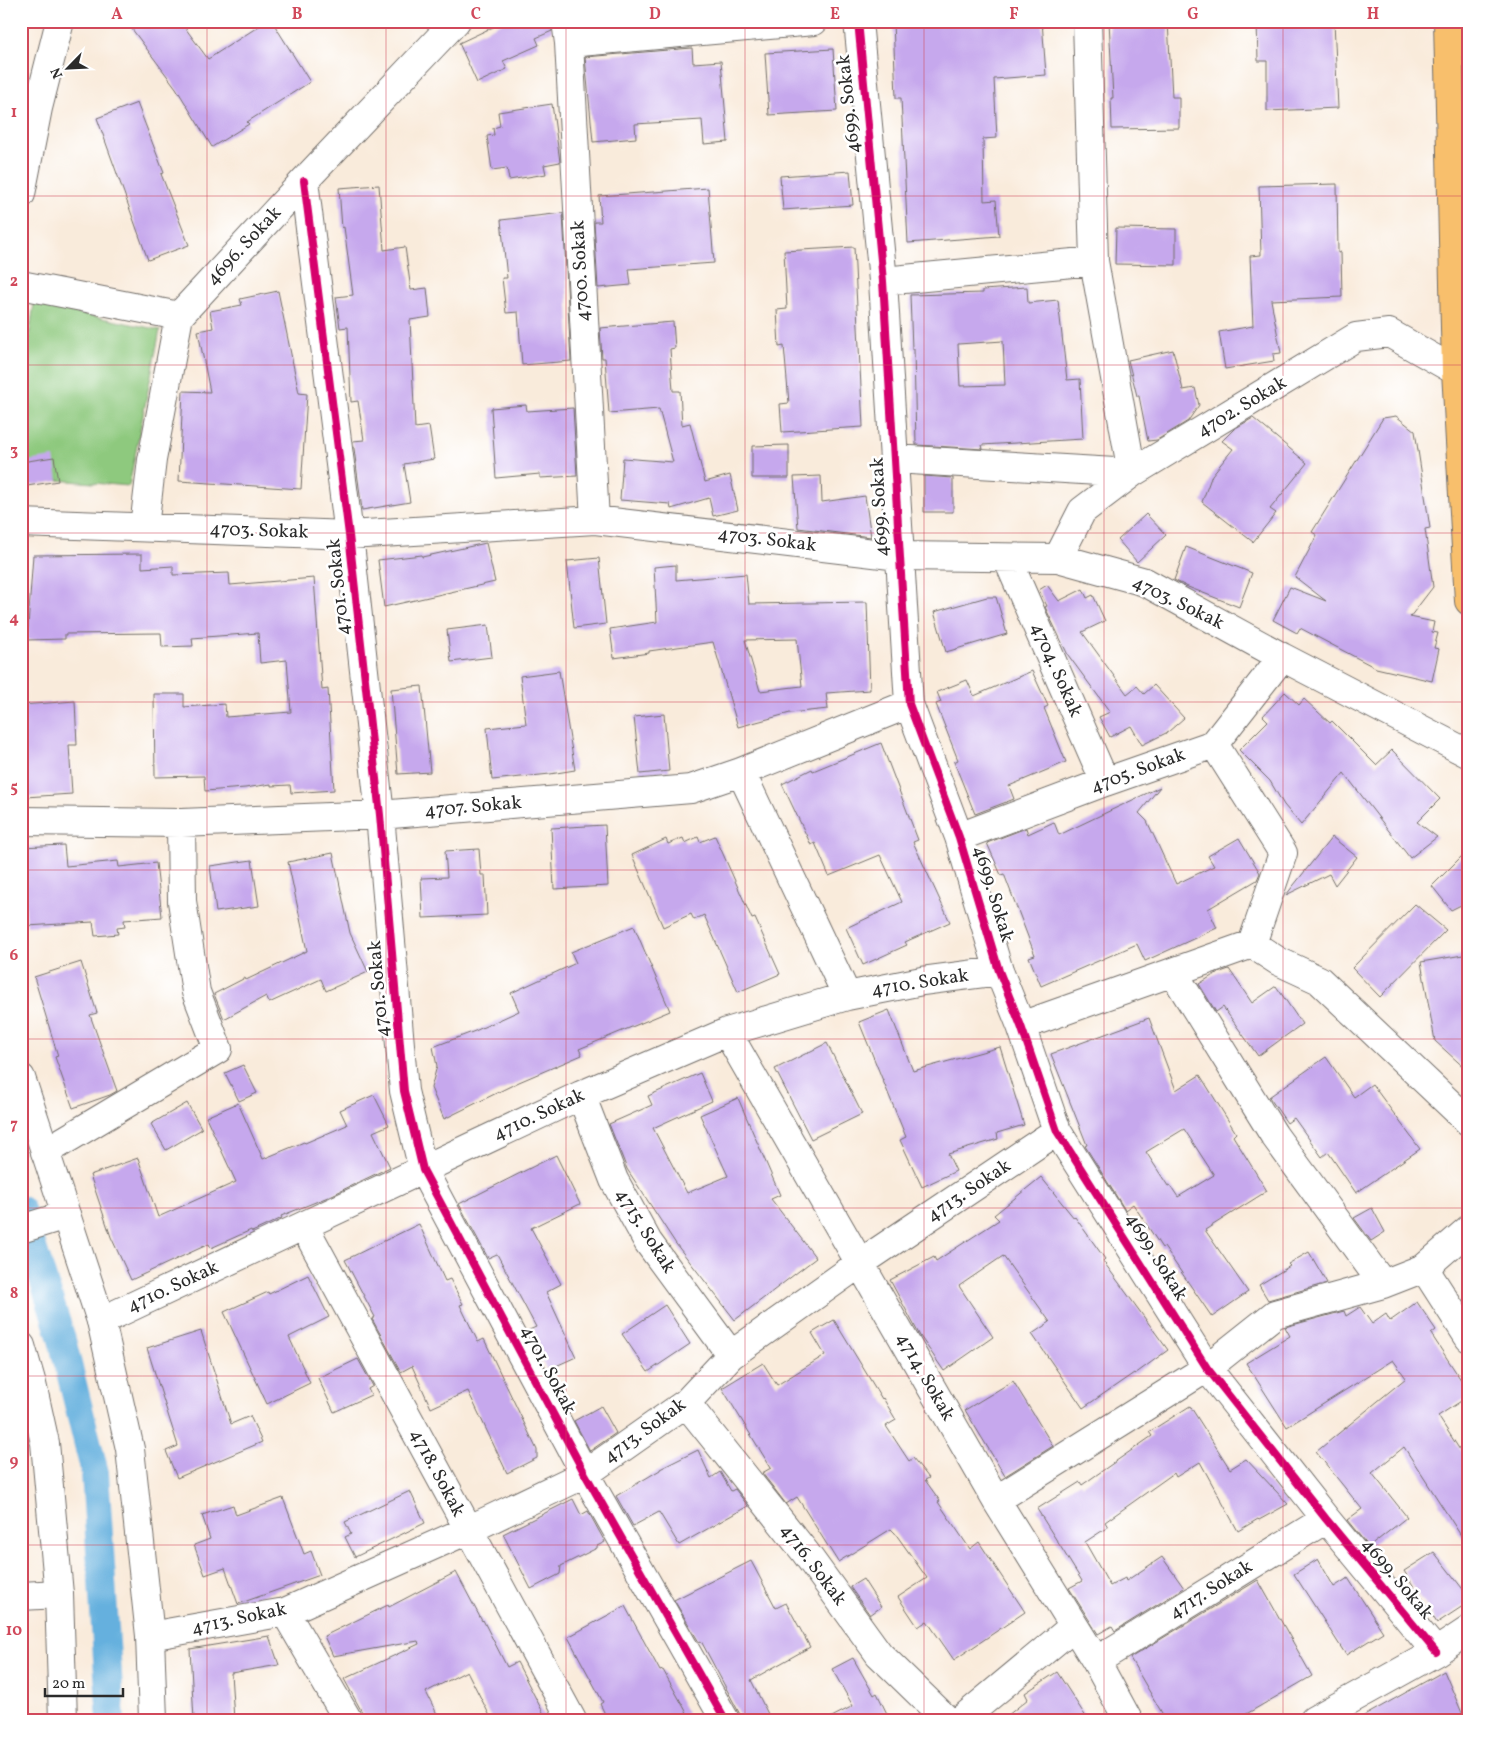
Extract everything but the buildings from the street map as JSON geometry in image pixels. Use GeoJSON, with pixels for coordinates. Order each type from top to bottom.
{"type":"FeatureCollection","features":[{"type":"Feature","properties":{"kind":"main road"},"geometry":{"type":"LineString","coordinates":[[1448,21],[1456,371],[1469,601]]}},
{"type":"Feature","properties":{"kind":"street"},"geometry":{"type":"LineString","coordinates":[[21,194],[38,108],[60,21]]}},
{"type":"Feature","properties":{"kind":"street","name":"4696. Sokak"},"geometry":{"type":"LineString","coordinates":[[179,316],[456,21]]}},
{"type":"Feature","properties":{"kind":"street"},"geometry":{"type":"LineString","coordinates":[[568,32],[814,21]]}},
{"type":"Feature","properties":{"kind":"street","name":"4699. Sokak"},"geometry":{"type":"LineString","coordinates":[[858,21],[883,281],[909,704],[959,838],[999,971],[1021,1026],[1057,1131],[1207,1368],[1326,1519],[1436,1652]]}},
{"type":"Feature","properties":{"kind":"street"},"geometry":{"type":"LineString","coordinates":[[894,459],[1132,473],[1094,261],[1087,21]]}},
{"type":"Feature","properties":{"kind":"street","name":"4700. Sokak"},"geometry":{"type":"LineString","coordinates":[[568,32],[595,520]]}},
{"type":"Feature","properties":{"kind":"street","name":"4701. Sokak"},"geometry":{"type":"LineString","coordinates":[[304,181],[349,535],[380,815],[404,1091],[423,1170],[585,1474],[725,1720]]}},
{"type":"Feature","properties":{"kind":"street"},"geometry":{"type":"LineString","coordinates":[[883,281],[1094,261]]}},
{"type":"Feature","properties":{"kind":"street"},"geometry":{"type":"LineString","coordinates":[[21,286],[179,316],[152,460],[144,527]]}},
{"type":"Feature","properties":{"kind":"street","name":"4702. Sokak"},"geometry":{"type":"LineString","coordinates":[[1058,558],[1082,511],[1132,473],[1356,337],[1389,332],[1456,371]]}},
{"type":"Feature","properties":{"kind":"street","name":"4703. Sokak"},"geometry":{"type":"LineString","coordinates":[[21,523],[349,535],[595,520],[899,556],[1058,558],[1145,582],[1282,657],[1469,754]]}},
{"type":"Feature","properties":{"kind":"street","name":"4704. Sokak"},"geometry":{"type":"LineString","coordinates":[[1007,558],[1105,782]]}},
{"type":"Feature","properties":{"kind":"street"},"geometry":{"type":"LineString","coordinates":[[1252,944],[1283,853],[1214,744],[1282,657]]}},
{"type":"Feature","properties":{"kind":"street","name":"4707. Sokak"},"geometry":{"type":"LineString","coordinates":[[21,821],[181,823],[380,815],[691,789],[741,772],[909,704]]}},
{"type":"Feature","properties":{"kind":"street","name":"4705. Sokak"},"geometry":{"type":"LineString","coordinates":[[959,838],[1105,782],[1214,744]]}},
{"type":"Feature","properties":{"kind":"street"},"geometry":{"type":"LineString","coordinates":[[741,772],[847,996]]}},
{"type":"Feature","properties":{"kind":"street"},"geometry":{"type":"LineString","coordinates":[[45,1152],[218,1049],[196,992],[182,901],[181,823]]}},
{"type":"Feature","properties":{"kind":"street"},"geometry":{"type":"LineString","coordinates":[[1021,1026],[1252,944]]}},
{"type":"Feature","properties":{"kind":"street"},"geometry":{"type":"LineString","coordinates":[[1252,944],[1278,961],[1319,980],[1469,1122]]}},
{"type":"Feature","properties":{"kind":"street","name":"4710. Sokak"},"geometry":{"type":"LineString","coordinates":[[101,1321],[581,1094],[727,1032],[847,996],[922,981],[999,971]]}},
{"type":"Feature","properties":{"kind":"street"},"geometry":{"type":"LineString","coordinates":[[1173,972],[1274,1135],[1382,1284]]}},
{"type":"Feature","properties":{"kind":"street","name":"4714. Sokak"},"geometry":{"type":"LineString","coordinates":[[727,1032],[996,1500],[1096,1661],[1128,1720]]}},
{"type":"Feature","properties":{"kind":"street"},"geometry":{"type":"LineString","coordinates":[[21,1078],[45,1152],[44,1222],[101,1321],[130,1449],[150,1636],[153,1720]]}},
{"type":"Feature","properties":{"kind":"street","name":"4715. Sokak"},"geometry":{"type":"LineString","coordinates":[[581,1094],[614,1180],[648,1242],[731,1355]]}},
{"type":"Feature","properties":{"kind":"street","name":"4713. Sokak"},"geometry":{"type":"LineString","coordinates":[[150,1636],[285,1612],[468,1530],[585,1474],[686,1403],[731,1355],[859,1264],[1057,1131]]}},
{"type":"Feature","properties":{"kind":"street","name":"4718. Sokak"},"geometry":{"type":"LineString","coordinates":[[304,1226],[572,1720]]}},
{"type":"Feature","properties":{"kind":"street"},"geometry":{"type":"LineString","coordinates":[[996,1500],[1207,1368],[1276,1314],[1382,1284],[1424,1268],[1469,1229]]}},
{"type":"Feature","properties":{"kind":"street"},"geometry":{"type":"LineString","coordinates":[[1424,1268],[1469,1338]]}},
{"type":"Feature","properties":{"kind":"street"},"geometry":{"type":"LineString","coordinates":[[21,1346],[32,1384],[45,1443],[59,1594],[64,1720]]}},
{"type":"Feature","properties":{"kind":"street","name":"4716. Sokak"},"geometry":{"type":"LineString","coordinates":[[686,1403],[805,1552],[879,1654],[947,1720]]}},
{"type":"Feature","properties":{"kind":"street","name":"4717. Sokak"},"geometry":{"type":"LineString","coordinates":[[1096,1661],[1326,1519]]}},
{"type":"Feature","properties":{"kind":"street"},"geometry":{"type":"LineString","coordinates":[[21,1596],[59,1594]]}},
{"type":"Feature","properties":{"kind":"street"},"geometry":{"type":"LineString","coordinates":[[285,1612],[348,1720]]}},
{"type":"Feature","properties":{"kind":"street"},"geometry":{"type":"LineString","coordinates":[[961,1720],[1074,1626]]}},
{"type":"Feature","properties":{"kind":"street"},"geometry":{"type":"LineString","coordinates":[[1314,1720],[1436,1652],[1469,1630]]}},
{"type":"Feature","properties":{"kind":"green space"},"geometry":{"type":"Polygon","coordinates":[[[34,304],[160,330],[129,486],[21,477],[21,391],[34,304]]]}},
{"type":"Feature","properties":{"kind":"waterway"},"geometry":{"type":"LineString","coordinates":[[21,1210],[61,1336],[95,1473],[111,1720]]}},
{"type":"Feature","properties":{"kind":"cycle path"},"geometry":{"type":"LineString","coordinates":[[858,21],[883,281],[909,704],[959,837],[999,971],[1021,1026],[1057,1131],[1207,1368],[1326,1519],[1436,1652]]}},
{"type":"Feature","properties":{"kind":"cycle path"},"geometry":{"type":"LineString","coordinates":[[304,181],[349,535],[380,815],[404,1091],[423,1170],[585,1474],[725,1720]]}}]}
